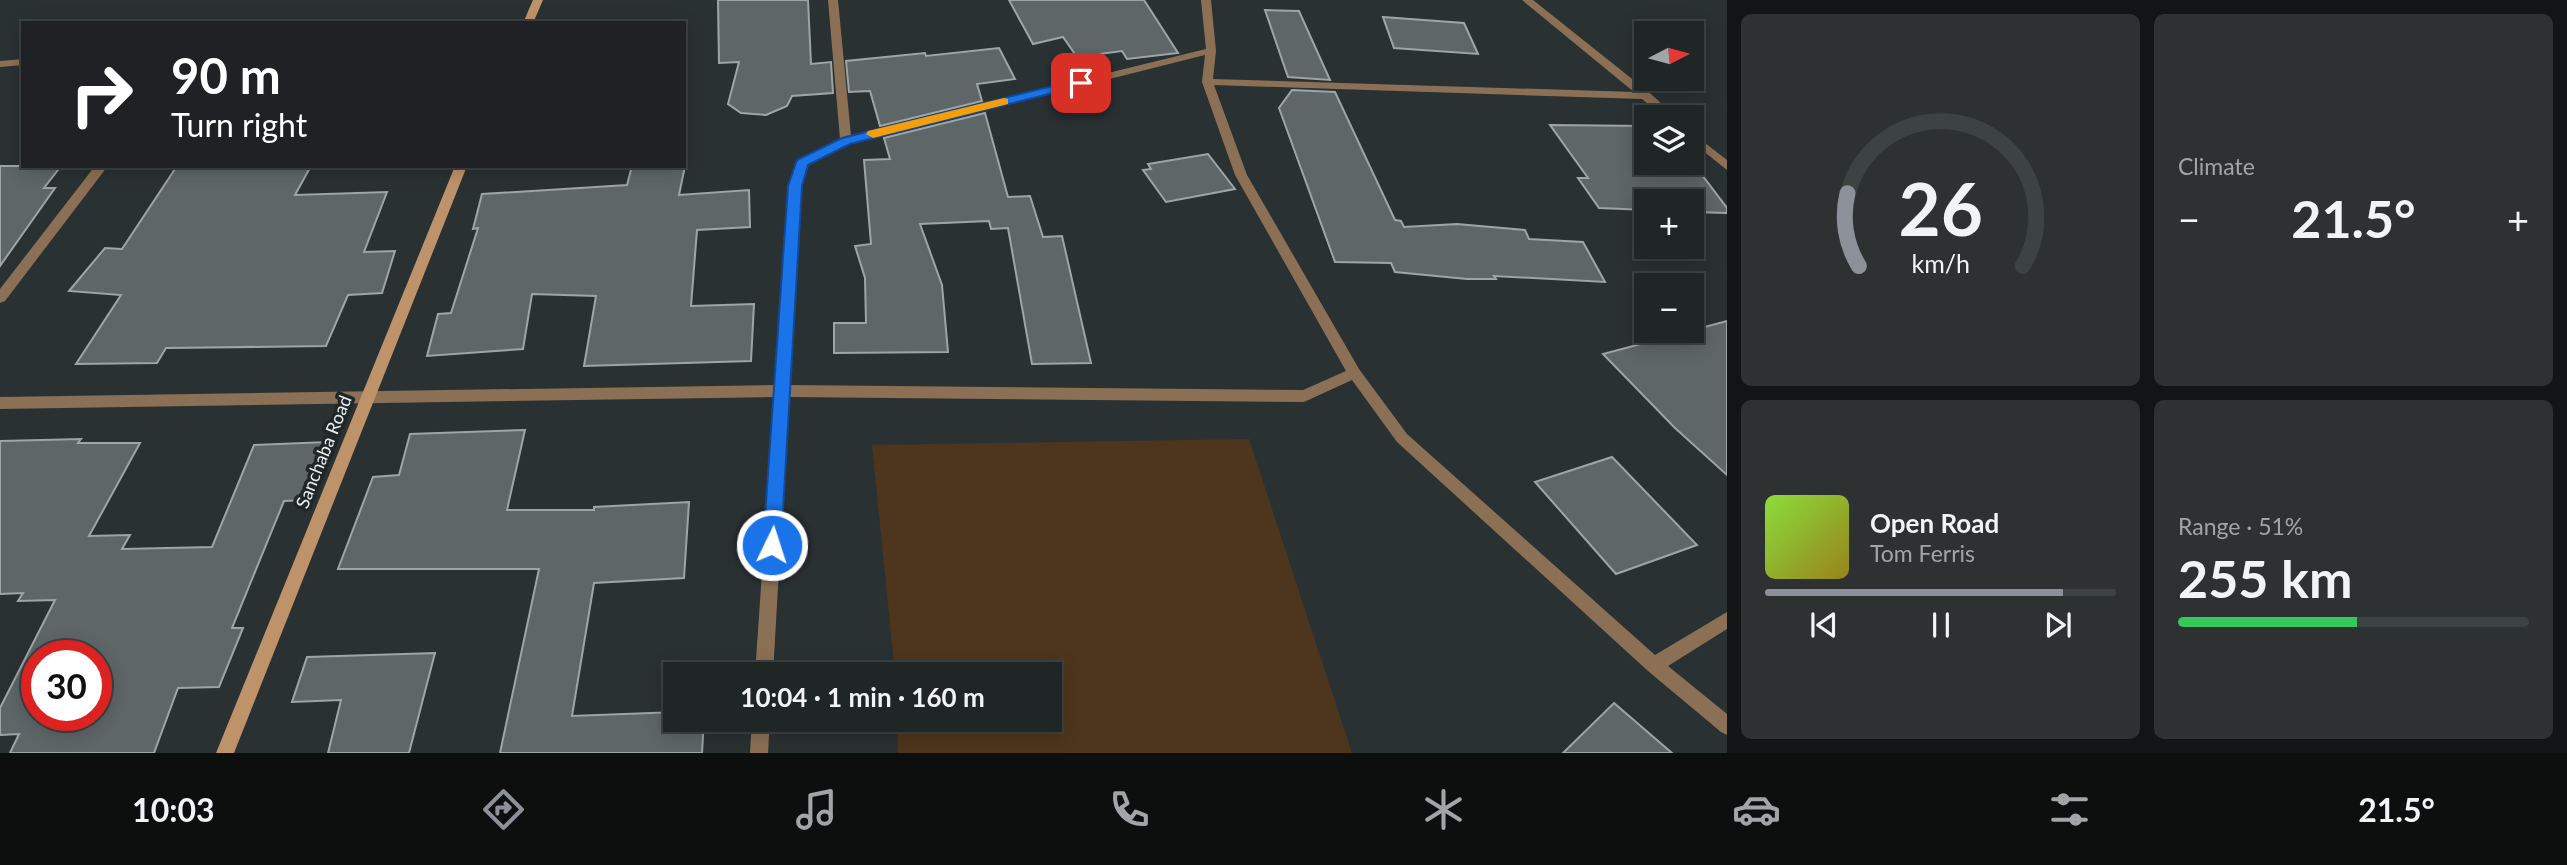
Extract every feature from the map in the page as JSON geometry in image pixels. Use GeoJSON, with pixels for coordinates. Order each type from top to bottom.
{"type":"FeatureCollection","features":[{"type":"Feature","properties":{"kind":"street"},"geometry":{"type":"LineString","coordinates":[[528,21],[538,0]]}},
{"type":"Feature","properties":{"kind":"street"},"geometry":{"type":"LineString","coordinates":[[833,0],[846,141]]}},
{"type":"Feature","properties":{"kind":"street"},"geometry":{"type":"LineString","coordinates":[[1206,0],[1211,51],[1207,82],[1241,175],[1354,373],[1402,438],[1654,665],[1727,726]]}},
{"type":"Feature","properties":{"kind":"street"},"geometry":{"type":"LineString","coordinates":[[1527,0],[1657,105]]}},
{"type":"Feature","properties":{"kind":"street"},"geometry":{"type":"LineString","coordinates":[[765,662],[795,186],[802,163],[846,141],[1211,51]]}},
{"type":"Feature","properties":{"kind":"street"},"geometry":{"type":"LineString","coordinates":[[0,64],[21,62]]}},
{"type":"Feature","properties":{"kind":"street"},"geometry":{"type":"LineString","coordinates":[[1207,82],[1647,96]]}},
{"type":"Feature","properties":{"kind":"street"},"geometry":{"type":"LineString","coordinates":[[1704,146],[1727,166]]}},
{"type":"Feature","properties":{"kind":"street"},"geometry":{"type":"LineString","coordinates":[[0,298],[100,168]]}},
{"type":"Feature","properties":{"kind":"street","name":"Sanchaba Road"},"geometry":{"type":"LineString","coordinates":[[225,753],[460,168]]}},
{"type":"Feature","properties":{"kind":"street"},"geometry":{"type":"LineString","coordinates":[[0,403],[782,391],[1304,396],[1354,373]]}},
{"type":"Feature","properties":{"kind":"street"},"geometry":{"type":"LineString","coordinates":[[1654,665],[1727,620]]}},
{"type":"Feature","properties":{"kind":"street"},"geometry":{"type":"LineString","coordinates":[[759,753],[760,732]]}},
{"type":"Feature","properties":{"kind":"shaded area"},"geometry":{"type":"Polygon","coordinates":[[[1249,439],[1352,753],[898,753],[898,732],[1062,732],[1062,662],[894,662],[872,445],[1249,439]]]}},
{"type":"Feature","properties":{"kind":"building"},"geometry":{"type":"Polygon","coordinates":[[[718,0],[808,0],[811,64],[831,62],[833,93],[792,96],[787,106],[766,115],[741,113],[728,104],[739,62],[719,63],[718,0]]]}},
{"type":"Feature","properties":{"kind":"building"},"geometry":{"type":"Polygon","coordinates":[[[1009,0],[1144,0],[1178,53],[1127,59],[1122,51],[1077,57],[1063,37],[1033,44],[1009,0]]]}},
{"type":"Feature","properties":{"kind":"building"},"geometry":{"type":"Polygon","coordinates":[[[1265,10],[1299,11],[1330,80],[1288,77],[1265,10]]]}},
{"type":"Feature","properties":{"kind":"building"},"geometry":{"type":"Polygon","coordinates":[[[1383,17],[1464,23],[1478,54],[1394,48],[1383,17]]]}},
{"type":"Feature","properties":{"kind":"building"},"geometry":{"type":"Polygon","coordinates":[[[999,48],[1015,79],[977,84],[982,101],[880,126],[870,91],[849,92],[846,61],[999,48]]]}},
{"type":"Feature","properties":{"kind":"building"},"geometry":{"type":"Polygon","coordinates":[[[1292,90],[1335,92],[1395,220],[1401,221],[1404,227],[1457,224],[1525,230],[1529,239],[1583,242],[1605,282],[1494,276],[1496,279],[1467,279],[1395,272],[1391,263],[1335,262],[1279,108],[1292,90]]]}},
{"type":"Feature","properties":{"kind":"building"},"geometry":{"type":"Polygon","coordinates":[[[985,113],[1008,197],[1030,196],[1043,237],[1062,236],[1091,363],[1032,364],[1008,228],[991,229],[989,221],[920,224],[942,285],[948,352],[834,353],[834,323],[866,323],[865,278],[855,246],[871,244],[864,160],[890,159],[884,138],[985,113]]]}},
{"type":"Feature","properties":{"kind":"building"},"geometry":{"type":"Polygon","coordinates":[[[1550,125],[1634,126],[1634,175],[1702,175],[1727,208],[1727,213],[1704,212],[1704,189],[1634,189],[1634,209],[1599,208],[1578,178],[1588,178],[1550,125]]]}},
{"type":"Feature","properties":{"kind":"building"},"geometry":{"type":"Polygon","coordinates":[[[1208,154],[1235,189],[1166,202],[1143,170],[1151,169],[1148,164],[1208,154]]]}},
{"type":"Feature","properties":{"kind":"building"},"geometry":{"type":"Polygon","coordinates":[[[0,166],[59,168],[44,188],[55,188],[0,266],[0,166]]]}},
{"type":"Feature","properties":{"kind":"building"},"geometry":{"type":"Polygon","coordinates":[[[176,168],[310,168],[295,195],[387,192],[364,252],[395,251],[382,293],[348,295],[326,346],[166,348],[157,363],[76,364],[121,295],[69,291],[105,248],[122,249],[176,168]]]}},
{"type":"Feature","properties":{"kind":"building"},"geometry":{"type":"Polygon","coordinates":[[[631,168],[685,168],[679,195],[749,190],[750,227],[697,230],[691,306],[754,304],[751,361],[584,366],[596,296],[532,294],[523,349],[427,356],[438,314],[451,313],[478,228],[473,229],[482,194],[627,185],[631,168]]]}},
{"type":"Feature","properties":{"kind":"building"},"geometry":{"type":"Polygon","coordinates":[[[1727,321],[1727,475],[1675,428],[1603,354],[1644,343],[1704,343],[1704,327],[1727,321]]]}},
{"type":"Feature","properties":{"kind":"building"},"geometry":{"type":"Polygon","coordinates":[[[525,430],[507,510],[594,510],[594,507],[689,502],[684,578],[594,583],[572,716],[663,712],[663,732],[703,732],[702,753],[500,753],[539,569],[338,569],[373,477],[399,475],[410,434],[525,430]]]}},
{"type":"Feature","properties":{"kind":"building"},"geometry":{"type":"Polygon","coordinates":[[[81,439],[78,443],[140,443],[89,536],[130,535],[122,549],[212,547],[254,445],[327,442],[307,500],[284,501],[232,628],[243,628],[219,687],[178,688],[154,753],[10,753],[19,734],[0,735],[0,708],[21,667],[21,731],[112,731],[112,640],[35,640],[55,600],[18,601],[23,593],[0,594],[0,441],[81,439]]]}},
{"type":"Feature","properties":{"kind":"building"},"geometry":{"type":"Polygon","coordinates":[[[1612,457],[1697,545],[1616,574],[1535,482],[1612,457]]]}},
{"type":"Feature","properties":{"kind":"building"},"geometry":{"type":"Polygon","coordinates":[[[435,653],[409,753],[328,753],[341,700],[292,702],[307,657],[435,653]]]}},
{"type":"Feature","properties":{"kind":"building"},"geometry":{"type":"Polygon","coordinates":[[[1614,703],[1672,753],[1563,753],[1614,703]]]}},
{"type":"Feature","properties":{"kind":"slow traffic"},"geometry":{"type":"LineString","coordinates":[[873,134],[1004,102]]}},
{"type":"Feature","properties":{"kind":"route"},"geometry":{"type":"LineString","coordinates":[[772,545],[795,186],[802,163],[846,141],[1081,83]]}}]}
